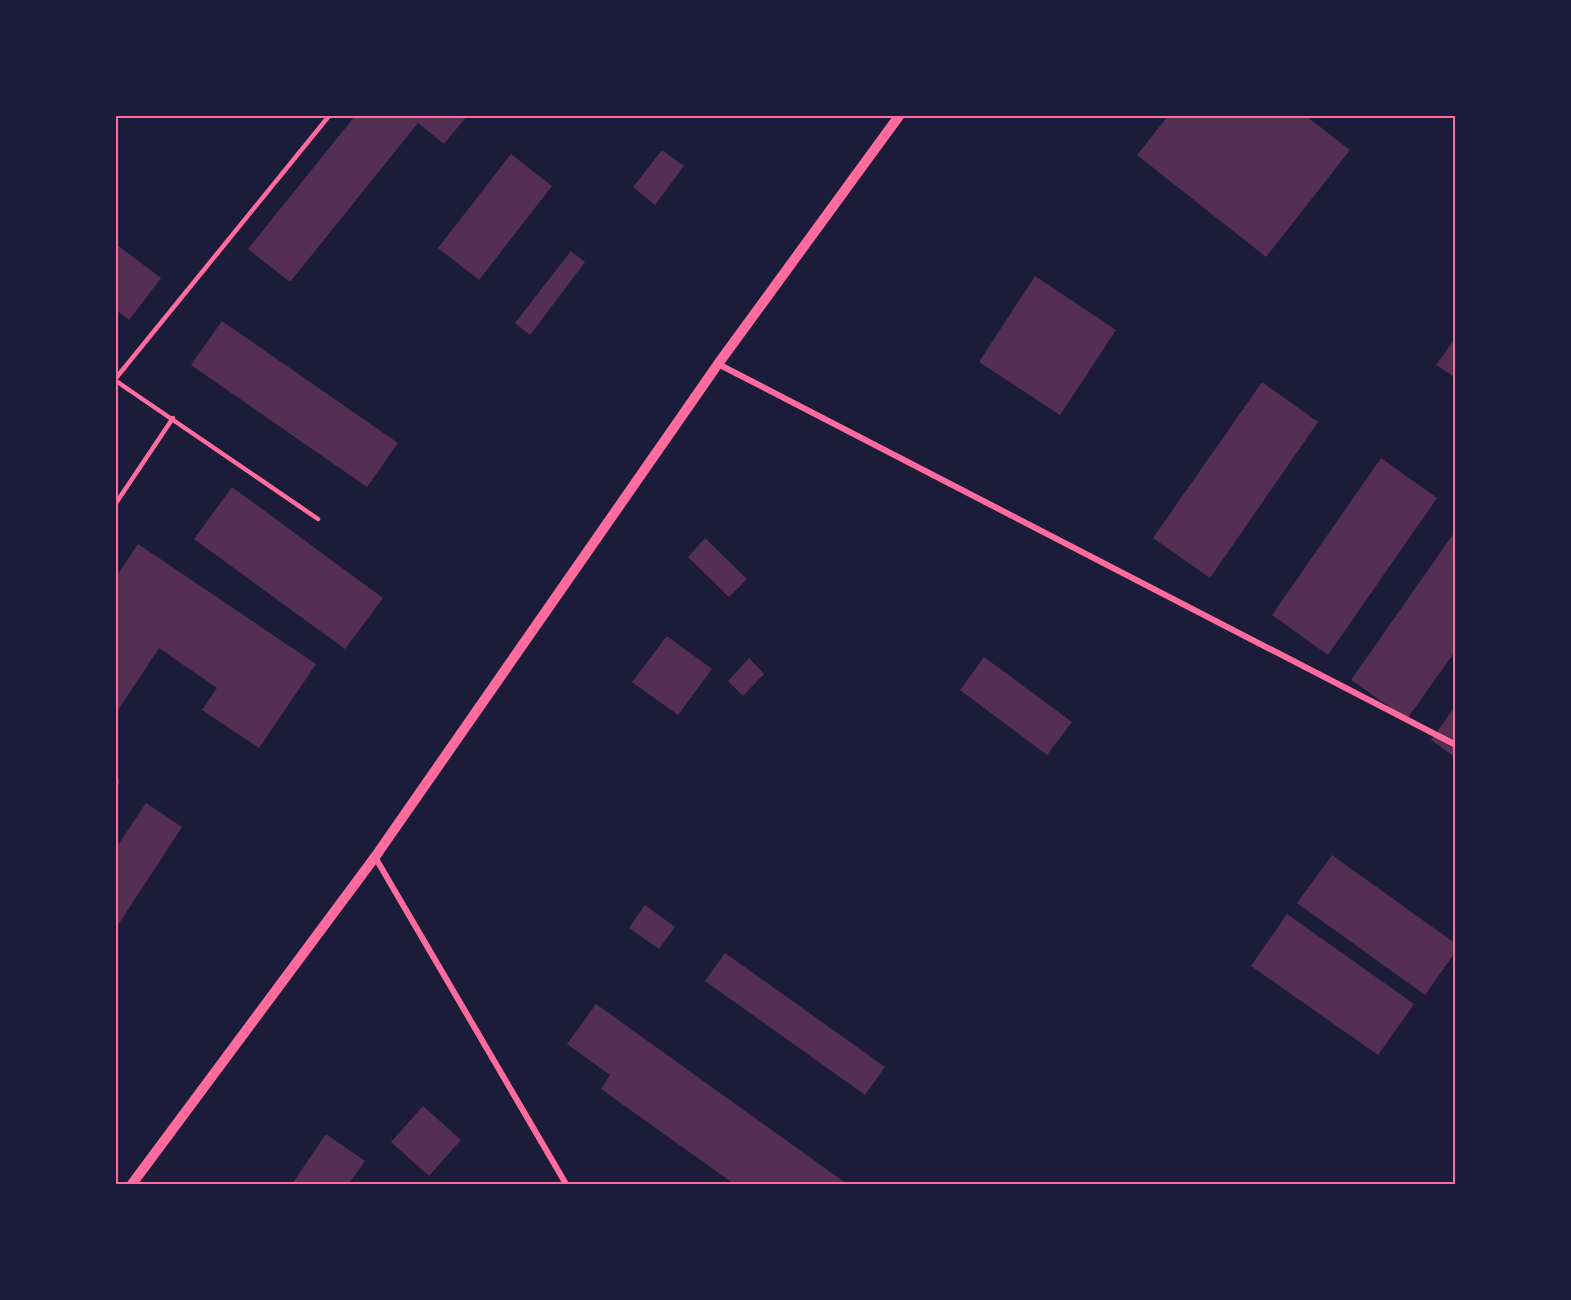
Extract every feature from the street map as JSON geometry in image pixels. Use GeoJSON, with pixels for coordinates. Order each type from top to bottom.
{"type":"FeatureCollection","features":[{"type":"Feature","properties":{"kind":"street"},"geometry":{"type":"LineString","coordinates":[[132,1185],[375,857],[718,364],[899,116]]}},
{"type":"Feature","properties":{"kind":"street"},"geometry":{"type":"LineString","coordinates":[[718,364],[1455,746]]}},
{"type":"Feature","properties":{"kind":"street"},"geometry":{"type":"LineString","coordinates":[[375,857],[566,1185]]}},
{"type":"Feature","properties":{"kind":"lane"},"geometry":{"type":"LineString","coordinates":[[318,519],[116,379],[329,116]]}},
{"type":"Feature","properties":{"kind":"lane"},"geometry":{"type":"LineString","coordinates":[[116,503],[172,418]]}},
{"type":"Feature","properties":{"kind":"lane"},"geometry":{"type":"LineString","coordinates":[[116,779],[118,780],[116,783]]}},
{"type":"Feature","properties":{"kind":"building"},"geometry":{"type":"Polygon","coordinates":[[[355,116],[467,116],[444,144],[418,123],[290,282],[248,249],[355,116]]]}},
{"type":"Feature","properties":{"kind":"building"},"geometry":{"type":"Polygon","coordinates":[[[1168,116],[1306,116],[1350,150],[1266,257],[1137,155],[1168,116]]]}},
{"type":"Feature","properties":{"kind":"building"},"geometry":{"type":"Polygon","coordinates":[[[662,150],[684,166],[655,205],[633,187],[662,150]]]}},
{"type":"Feature","properties":{"kind":"building"},"geometry":{"type":"Polygon","coordinates":[[[511,154],[552,186],[479,280],[438,248],[511,154]]]}},
{"type":"Feature","properties":{"kind":"building"},"geometry":{"type":"Polygon","coordinates":[[[116,244],[161,278],[129,320],[116,310],[116,244]]]}},
{"type":"Feature","properties":{"kind":"building"},"geometry":{"type":"Polygon","coordinates":[[[571,251],[585,262],[530,335],[515,323],[571,251]]]}},
{"type":"Feature","properties":{"kind":"building"},"geometry":{"type":"Polygon","coordinates":[[[1035,276],[1116,330],[1060,415],[979,362],[1035,276]]]}},
{"type":"Feature","properties":{"kind":"building"},"geometry":{"type":"Polygon","coordinates":[[[222,321],[398,443],[367,487],[191,365],[222,321]]]}},
{"type":"Feature","properties":{"kind":"building"},"geometry":{"type":"Polygon","coordinates":[[[1456,337],[1456,378],[1436,365],[1456,337]]]}},
{"type":"Feature","properties":{"kind":"building"},"geometry":{"type":"Polygon","coordinates":[[[1262,382],[1318,422],[1210,578],[1153,538],[1262,382]]]}},
{"type":"Feature","properties":{"kind":"building"},"geometry":{"type":"Polygon","coordinates":[[[1381,458],[1437,498],[1328,655],[1272,615],[1381,458]]]}},
{"type":"Feature","properties":{"kind":"building"},"geometry":{"type":"Polygon","coordinates":[[[232,487],[383,598],[345,649],[194,539],[232,487]]]}},
{"type":"Feature","properties":{"kind":"building"},"geometry":{"type":"Polygon","coordinates":[[[1456,530],[1456,650],[1407,719],[1351,680],[1456,530]]]}},
{"type":"Feature","properties":{"kind":"building"},"geometry":{"type":"Polygon","coordinates":[[[705,538],[747,579],[729,597],[688,557],[705,538]]]}},
{"type":"Feature","properties":{"kind":"building"},"geometry":{"type":"Polygon","coordinates":[[[138,544],[316,664],[259,748],[202,710],[217,688],[159,648],[116,713],[116,577],[138,544]]]}},
{"type":"Feature","properties":{"kind":"building"},"geometry":{"type":"Polygon","coordinates":[[[667,636],[712,669],[678,715],[632,682],[667,636]]]}},
{"type":"Feature","properties":{"kind":"building"},"geometry":{"type":"Polygon","coordinates":[[[984,657],[1072,722],[1047,755],[960,690],[984,657]]]}},
{"type":"Feature","properties":{"kind":"building"},"geometry":{"type":"Polygon","coordinates":[[[749,658],[764,674],[743,696],[728,681],[749,658]]]}},
{"type":"Feature","properties":{"kind":"building"},"geometry":{"type":"Polygon","coordinates":[[[1456,705],[1456,758],[1431,740],[1456,705]]]}},
{"type":"Feature","properties":{"kind":"building"},"geometry":{"type":"Polygon","coordinates":[[[146,803],[182,827],[116,928],[116,848],[146,803]]]}},
{"type":"Feature","properties":{"kind":"building"},"geometry":{"type":"Polygon","coordinates":[[[1332,855],[1456,944],[1456,951],[1425,995],[1297,903],[1332,855]]]}},
{"type":"Feature","properties":{"kind":"building"},"geometry":{"type":"Polygon","coordinates":[[[645,905],[675,927],[659,949],[629,928],[645,905]]]}},
{"type":"Feature","properties":{"kind":"building"},"geometry":{"type":"Polygon","coordinates":[[[1287,914],[1414,1004],[1378,1055],[1251,966],[1287,914]]]}},
{"type":"Feature","properties":{"kind":"building"},"geometry":{"type":"Polygon","coordinates":[[[725,953],[885,1067],[865,1095],[705,981],[725,953]]]}},
{"type":"Feature","properties":{"kind":"building"},"geometry":{"type":"Polygon","coordinates":[[[596,1004],[847,1184],[734,1184],[601,1089],[610,1075],[567,1044],[596,1004]]]}},
{"type":"Feature","properties":{"kind":"building"},"geometry":{"type":"Polygon","coordinates":[[[423,1106],[461,1140],[429,1176],[391,1142],[423,1106]]]}},
{"type":"Feature","properties":{"kind":"building"},"geometry":{"type":"Polygon","coordinates":[[[326,1134],[365,1161],[349,1184],[292,1184],[326,1134]]]}}]}
